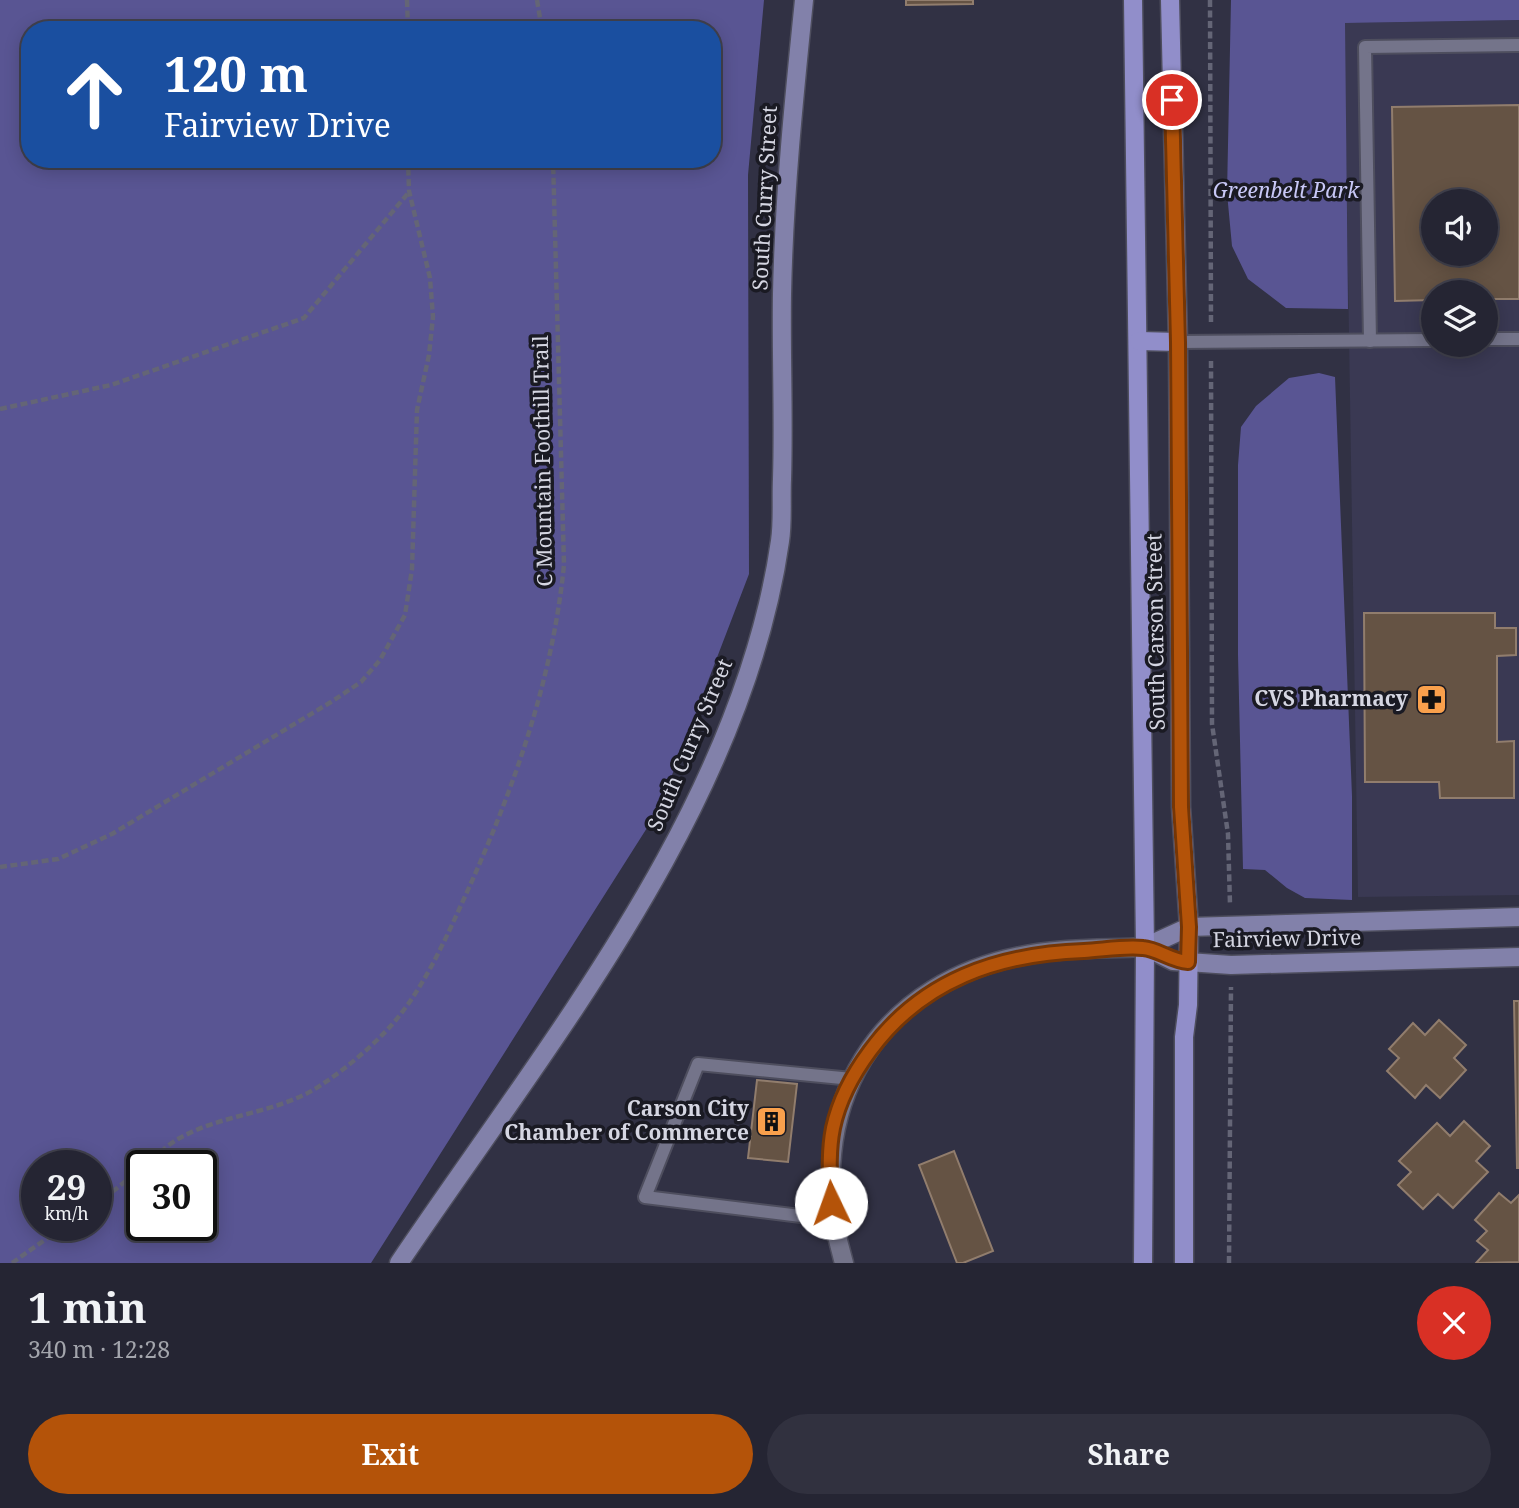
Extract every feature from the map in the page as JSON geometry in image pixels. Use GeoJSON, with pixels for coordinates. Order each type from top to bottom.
{"type":"FeatureCollection","features":[{"type":"Feature","properties":{"kind":"main road","name":"South Carson Street"},"geometry":{"type":"LineString","coordinates":[[1133,0],[1144,947],[1143,1263]]}},
{"type":"Feature","properties":{"kind":"main road","name":"South Carson Street"},"geometry":{"type":"LineString","coordinates":[[1170,0],[1178,342],[1181,807],[1189,927],[1184,1037],[1184,1263]]}},
{"type":"Feature","properties":{"kind":"main road"},"geometry":{"type":"LineString","coordinates":[[1139,341],[1178,342]]}},
{"type":"Feature","properties":{"kind":"street","name":"South Curry Street"},"geometry":{"type":"LineString","coordinates":[[399,1263],[578,1002],[666,859],[734,712],[752,655],[780,537],[782,293],[792,114],[804,0]]}},
{"type":"Feature","properties":{"kind":"street","name":"Fairview Drive"},"geometry":{"type":"LineString","coordinates":[[1144,947],[1189,927],[1519,917]]}},
{"type":"Feature","properties":{"kind":"street","name":"Fairview Drive"},"geometry":{"type":"LineString","coordinates":[[1144,947],[1173,961],[1231,965],[1519,957]]}},
{"type":"Feature","properties":{"kind":"street"},"geometry":{"type":"LineString","coordinates":[[844,1263],[834,1220],[829,1163],[834,1127],[852,1079],[880,1036],[900,1015],[935,988],[966,973],[1038,953],[1144,947]]}},
{"type":"Feature","properties":{"kind":"lane"},"geometry":{"type":"LineString","coordinates":[[1370,341],[1366,47],[1519,45]]}},
{"type":"Feature","properties":{"kind":"lane"},"geometry":{"type":"LineString","coordinates":[[1498,339],[1519,339]]}},
{"type":"Feature","properties":{"kind":"lane"},"geometry":{"type":"LineString","coordinates":[[1178,342],[1421,340]]}},
{"type":"Feature","properties":{"kind":"lane"},"geometry":{"type":"LineString","coordinates":[[834,1220],[645,1196],[698,1063],[852,1079]]}},
{"type":"Feature","properties":{"kind":"path"},"geometry":{"type":"LineString","coordinates":[[407,0],[408,21]]}},
{"type":"Feature","properties":{"kind":"path"},"geometry":{"type":"LineString","coordinates":[[537,0],[540,21]]}},
{"type":"Feature","properties":{"kind":"path"},"geometry":{"type":"LineString","coordinates":[[1210,0],[1211,281]]}},
{"type":"Feature","properties":{"kind":"path"},"geometry":{"type":"LineString","coordinates":[[0,867],[58,859],[112,834],[341,695],[361,682],[380,660],[405,615],[412,569],[417,410],[429,355],[433,317],[430,278],[410,191],[409,168]]}},
{"type":"Feature","properties":{"kind":"path","name":"C Mountain Foothill Trail"},"geometry":{"type":"LineString","coordinates":[[164,1150],[178,1139],[213,1125],[278,1107],[321,1085],[387,1030],[439,953],[496,830],[539,701],[559,611],[564,565],[553,168]]}},
{"type":"Feature","properties":{"kind":"path"},"geometry":{"type":"LineString","coordinates":[[0,409],[111,385],[304,318],[410,191]]}},
{"type":"Feature","properties":{"kind":"path"},"geometry":{"type":"LineString","coordinates":[[1211,394],[1212,724],[1228,834],[1230,886]]}},
{"type":"Feature","properties":{"kind":"path"},"geometry":{"type":"LineString","coordinates":[[1229,1263],[1231,1016]]}},
{"type":"Feature","properties":{"kind":"path","name":"C Mountain Foothill Trail"},"geometry":{"type":"LineString","coordinates":[[112,1192],[126,1181]]}},
{"type":"Feature","properties":{"kind":"path"},"geometry":{"type":"LineString","coordinates":[[11,1262],[42,1241]]}},
{"type":"Feature","properties":{"kind":"shaded area"},"geometry":{"type":"Polygon","coordinates":[[[1519,20],[1519,895],[1358,897],[1344,23],[1519,20]]]}},
{"type":"Feature","properties":{"kind":"green space"},"geometry":{"type":"Polygon","coordinates":[[[0,0],[764,0],[748,175],[749,574],[659,809],[371,1263],[0,1263],[0,0]]]}},
{"type":"Feature","properties":{"kind":"green space","name":"Greenbelt Park"},"geometry":{"type":"Polygon","coordinates":[[[1231,0],[1519,0],[1519,20],[1345,23],[1348,309],[1286,308],[1248,279],[1232,246],[1227,193],[1231,0]]]}},
{"type":"Feature","properties":{"kind":"green space"},"geometry":{"type":"Polygon","coordinates":[[[1319,373],[1335,377],[1352,796],[1352,900],[1305,898],[1287,888],[1265,870],[1243,869],[1238,655],[1238,465],[1241,427],[1256,406],[1289,378],[1319,373]]]}},
{"type":"Feature","properties":{"kind":"building"},"geometry":{"type":"Polygon","coordinates":[[[906,0],[973,0],[973,4],[906,5],[906,0]]]}},
{"type":"Feature","properties":{"kind":"building"},"geometry":{"type":"Polygon","coordinates":[[[1519,105],[1519,299],[1498,299],[1498,280],[1421,280],[1421,300],[1395,301],[1392,107],[1519,105]]]}},
{"type":"Feature","properties":{"kind":"building","name":"CVS Pharmacy"},"geometry":{"type":"Polygon","coordinates":[[[1364,613],[1495,613],[1495,628],[1516,628],[1516,655],[1497,656],[1497,742],[1514,741],[1514,798],[1440,798],[1439,782],[1365,782],[1364,613]]]}},
{"type":"Feature","properties":{"kind":"building"},"geometry":{"type":"Polygon","coordinates":[[[1514,1001],[1519,1001],[1519,1168],[1517,1168],[1514,1001]]]}},
{"type":"Feature","properties":{"kind":"building"},"geometry":{"type":"Polygon","coordinates":[[[1439,1020],[1466,1045],[1454,1058],[1466,1070],[1440,1098],[1426,1085],[1415,1098],[1387,1071],[1399,1058],[1389,1049],[1413,1023],[1425,1035],[1439,1020]]]}},
{"type":"Feature","properties":{"kind":"building","name":"Carson City Chamber of Commerce"},"geometry":{"type":"Polygon","coordinates":[[[757,1080],[797,1084],[788,1162],[748,1158],[757,1080]]]}},
{"type":"Feature","properties":{"kind":"building"},"geometry":{"type":"Polygon","coordinates":[[[1464,1121],[1490,1146],[1476,1161],[1488,1172],[1453,1208],[1438,1194],[1423,1209],[1398,1185],[1411,1172],[1399,1161],[1437,1123],[1450,1136],[1464,1121]]]}},
{"type":"Feature","properties":{"kind":"building"},"geometry":{"type":"Polygon","coordinates":[[[954,1151],[993,1251],[963,1263],[957,1263],[919,1165],[954,1151]]]}},
{"type":"Feature","properties":{"kind":"building"},"geometry":{"type":"Polygon","coordinates":[[[1499,1193],[1511,1203],[1519,1195],[1519,1262],[1476,1263],[1488,1250],[1477,1241],[1487,1231],[1475,1220],[1499,1193]]]}},
{"type":"Feature","properties":{"kind":"place","name":"CVS Pharmacy"},"geometry":{"type":"Point","coordinates":[1431,699]}},
{"type":"Feature","properties":{"kind":"place","name":"Carson City Chamber of Commerce"},"geometry":{"type":"Point","coordinates":[772,1121]}},
{"type":"Feature","properties":{"kind":"route"},"geometry":{"type":"LineString","coordinates":[[831,1203],[829,1163],[834,1127],[842,1098],[880,1036],[916,1001],[935,988],[966,973],[1038,953],[1144,947],[1173,961],[1188,962],[1189,927],[1181,807],[1178,342],[1172,100]]}}]}
